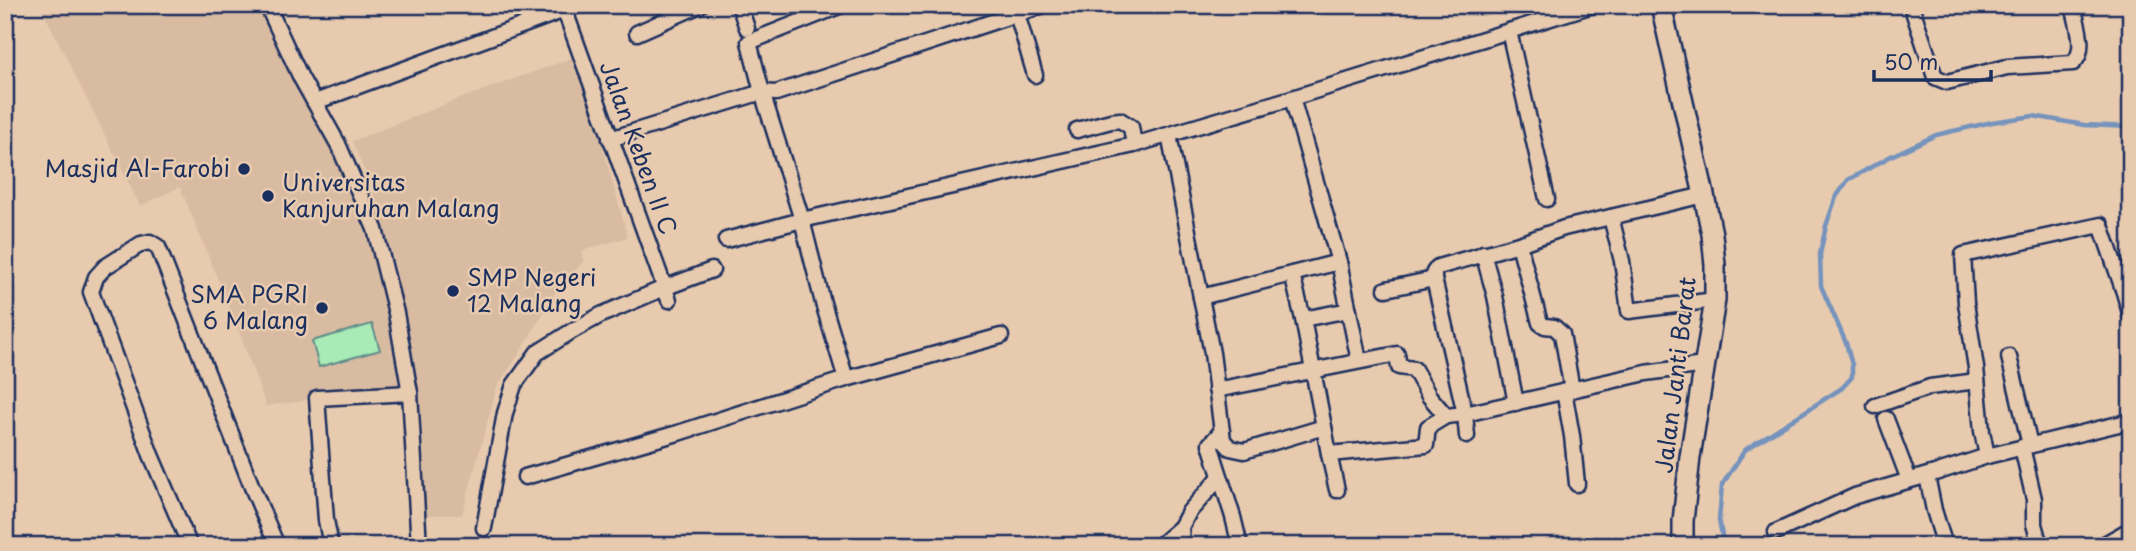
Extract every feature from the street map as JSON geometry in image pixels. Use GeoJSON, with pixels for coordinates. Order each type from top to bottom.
{"type":"FeatureCollection","features":[{"type":"Feature","properties":{"kind":"street"},"geometry":{"type":"LineString","coordinates":[[267,5],[301,78],[338,144],[375,229],[396,313],[410,393],[419,546]]}},
{"type":"Feature","properties":{"kind":"street"},"geometry":{"type":"LineString","coordinates":[[637,33],[699,5]]}},
{"type":"Feature","properties":{"kind":"street"},"geometry":{"type":"LineString","coordinates":[[739,5],[747,28]]}},
{"type":"Feature","properties":{"kind":"street"},"geometry":{"type":"LineString","coordinates":[[842,5],[749,42],[846,379]]}},
{"type":"Feature","properties":{"kind":"street"},"geometry":{"type":"LineString","coordinates":[[611,139],[762,92],[776,93],[1044,5]]}},
{"type":"Feature","properties":{"kind":"street"},"geometry":{"type":"LineString","coordinates":[[726,240],[802,220],[1134,145],[1593,5]]}},
{"type":"Feature","properties":{"kind":"street","name":"Jalan Janti Barat"},"geometry":{"type":"LineString","coordinates":[[1661,5],[1704,195],[1715,265],[1715,300],[1690,457],[1683,546]]}},
{"type":"Feature","properties":{"kind":"street"},"geometry":{"type":"LineString","coordinates":[[1911,5],[1935,77],[1947,82],[2007,67],[2073,63],[2079,58],[2081,49],[2073,5]]}},
{"type":"Feature","properties":{"kind":"street"},"geometry":{"type":"LineString","coordinates":[[315,102],[571,8]]}},
{"type":"Feature","properties":{"kind":"street","name":"Jalan Keben II C"},"geometry":{"type":"LineString","coordinates":[[571,8],[611,139],[666,294]]}},
{"type":"Feature","properties":{"kind":"street"},"geometry":{"type":"LineString","coordinates":[[1017,14],[1035,75]]}},
{"type":"Feature","properties":{"kind":"street"},"geometry":{"type":"LineString","coordinates":[[1508,31],[1547,199]]}},
{"type":"Feature","properties":{"kind":"street"},"geometry":{"type":"LineString","coordinates":[[1292,98],[1339,262],[1359,362]]}},
{"type":"Feature","properties":{"kind":"street"},"geometry":{"type":"LineString","coordinates":[[1077,130],[1120,120],[1131,127],[1134,145]]}},
{"type":"Feature","properties":{"kind":"street"},"geometry":{"type":"LineString","coordinates":[[1169,135],[1212,353],[1223,440],[1230,448],[1244,450],[1324,427]]}},
{"type":"Feature","properties":{"kind":"street"},"geometry":{"type":"LineString","coordinates":[[1467,436],[1465,414],[1434,279],[1434,272],[1438,267],[1564,228],[1704,195]]}},
{"type":"Feature","properties":{"kind":"street"},"geometry":{"type":"LineString","coordinates":[[1611,216],[1622,261],[1629,311],[1715,300]]}},
{"type":"Feature","properties":{"kind":"street"},"geometry":{"type":"LineString","coordinates":[[1987,456],[1966,303],[1964,255],[2101,225],[2127,284],[2131,316]]}},
{"type":"Feature","properties":{"kind":"street"},"geometry":{"type":"LineString","coordinates":[[190,546],[151,455],[91,292],[96,277],[105,267],[141,244],[150,242],[158,247],[277,546]]}},
{"type":"Feature","properties":{"kind":"street"},"geometry":{"type":"LineString","coordinates":[[1519,244],[1540,323],[1554,327],[1562,334],[1577,484]]}},
{"type":"Feature","properties":{"kind":"street"},"geometry":{"type":"LineString","coordinates":[[1483,253],[1495,296],[1516,402]]}},
{"type":"Feature","properties":{"kind":"street"},"geometry":{"type":"LineString","coordinates":[[1201,297],[1339,262]]}},
{"type":"Feature","properties":{"kind":"street"},"geometry":{"type":"LineString","coordinates":[[484,528],[505,413],[514,385],[537,353],[601,315],[666,294],[712,270]]}},
{"type":"Feature","properties":{"kind":"street"},"geometry":{"type":"LineString","coordinates":[[1292,274],[1337,491]]}},
{"type":"Feature","properties":{"kind":"street"},"geometry":{"type":"LineString","coordinates":[[1387,289],[1434,279]]}},
{"type":"Feature","properties":{"kind":"street"},"geometry":{"type":"LineString","coordinates":[[1303,319],[1349,310]]}},
{"type":"Feature","properties":{"kind":"street"},"geometry":{"type":"LineString","coordinates":[[525,477],[678,433],[846,379],[1001,336]]}},
{"type":"Feature","properties":{"kind":"street"},"geometry":{"type":"LineString","coordinates":[[1216,390],[1396,354],[1399,367],[1414,369],[1429,396],[1446,416]]}},
{"type":"Feature","properties":{"kind":"street"},"geometry":{"type":"LineString","coordinates":[[2009,356],[2034,499],[2034,524],[2040,546]]}},
{"type":"Feature","properties":{"kind":"street"},"geometry":{"type":"LineString","coordinates":[[1329,454],[1426,445],[1428,427],[1446,416],[1646,373],[1704,365]]}},
{"type":"Feature","properties":{"kind":"street"},"geometry":{"type":"LineString","coordinates":[[1875,406],[1930,387],[1977,381]]}},
{"type":"Feature","properties":{"kind":"street"},"geometry":{"type":"LineString","coordinates":[[331,546],[326,520],[317,398],[410,393]]}},
{"type":"Feature","properties":{"kind":"street"},"geometry":{"type":"LineString","coordinates":[[1886,419],[1909,480]]}},
{"type":"Feature","properties":{"kind":"street"},"geometry":{"type":"LineString","coordinates":[[1776,532],[1855,496],[1987,456],[2131,421]]}},
{"type":"Feature","properties":{"kind":"street"},"geometry":{"type":"LineString","coordinates":[[1222,430],[1210,444],[1240,546]]}},
{"type":"Feature","properties":{"kind":"street"},"geometry":{"type":"LineString","coordinates":[[1927,476],[1945,546]]}},
{"type":"Feature","properties":{"kind":"street"},"geometry":{"type":"LineString","coordinates":[[1159,546],[1181,527],[1189,512],[1220,477]]}},
{"type":"Feature","properties":{"kind":"street"},"geometry":{"type":"LineString","coordinates":[[1181,527],[1182,546]]}},
{"type":"Feature","properties":{"kind":"street"},"geometry":{"type":"LineString","coordinates":[[2101,546],[2131,529]]}},
{"type":"Feature","properties":{"kind":"shaded area","name":"Universitas Kanjuruhan Malang"},"geometry":{"type":"Polygon","coordinates":[[[40,5],[257,5],[329,139],[349,183],[382,285],[402,384],[313,392],[304,401],[266,406],[180,187],[140,206],[40,5]]]}},
{"type":"Feature","properties":{"kind":"shaded area"},"geometry":{"type":"Polygon","coordinates":[[[577,56],[628,237],[581,251],[584,261],[555,293],[497,387],[462,515],[426,515],[422,420],[407,326],[393,257],[371,186],[352,141],[577,56]]]}},
{"type":"Feature","properties":{"kind":"green space"},"geometry":{"type":"Polygon","coordinates":[[[372,324],[380,350],[319,367],[312,341],[372,324]]]}},
{"type":"Feature","properties":{"kind":"waterway"},"geometry":{"type":"LineString","coordinates":[[1724,546],[1719,520],[1722,485],[1745,450],[1842,388],[1852,377],[1846,343],[1821,286],[1820,254],[1836,197],[1848,180],[1936,135],[1992,122],[2033,116],[2084,125],[2131,127]]}},
{"type":"Feature","properties":{"kind":"place","name":"Masjid Al-Farobi"},"geometry":{"type":"Point","coordinates":[244,169]}},
{"type":"Feature","properties":{"kind":"place","name":"Universitas Kanjuruhan Malang"},"geometry":{"type":"Point","coordinates":[268,196]}},
{"type":"Feature","properties":{"kind":"place","name":"SMP Negeri 12 Malang"},"geometry":{"type":"Point","coordinates":[453,291]}},
{"type":"Feature","properties":{"kind":"place","name":"SMA PGRI 6 Malang"},"geometry":{"type":"Point","coordinates":[322,308]}}]}
